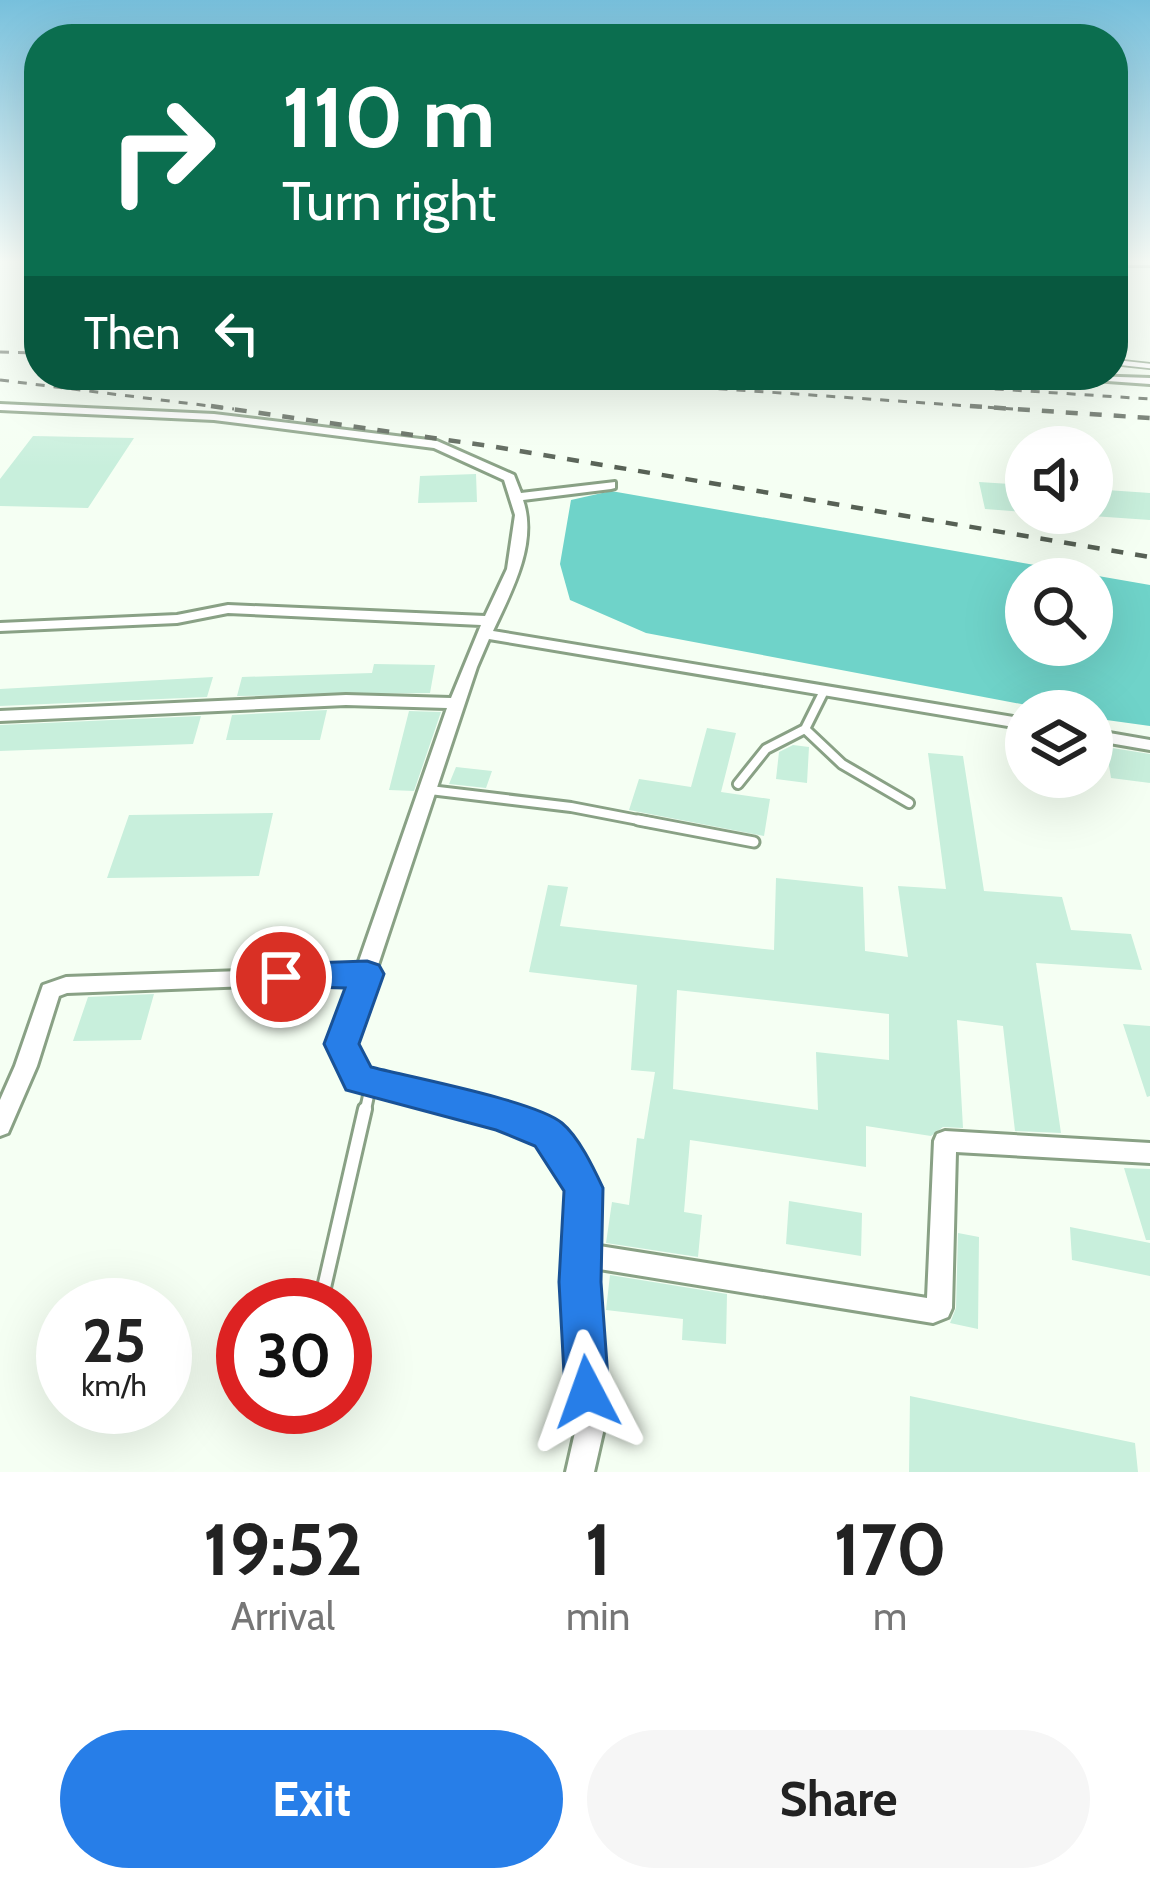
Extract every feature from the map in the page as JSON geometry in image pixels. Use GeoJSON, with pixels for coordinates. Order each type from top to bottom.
{"type":"FeatureCollection","features":[{"type":"Feature","properties":{"kind":"street"},"geometry":{"type":"LineString","coordinates":[[0,407],[214,417],[437,445],[510,478],[522,515],[514,569],[457,703],[341,1044],[359,1079],[500,1115],[549,1134],[583,1188],[581,1256],[590,1428],[580,1472]]}},
{"type":"Feature","properties":{"kind":"street"},"geometry":{"type":"LineString","coordinates":[[516,497],[611,485]]}},
{"type":"Feature","properties":{"kind":"street"},"geometry":{"type":"LineString","coordinates":[[0,627],[177,619],[228,608],[487,627],[1005,721]]}},
{"type":"Feature","properties":{"kind":"street"},"geometry":{"type":"LineString","coordinates":[[0,716],[346,700],[457,703]]}},
{"type":"Feature","properties":{"kind":"street"},"geometry":{"type":"LineString","coordinates":[[1113,739],[1150,745]]}},
{"type":"Feature","properties":{"kind":"street"},"geometry":{"type":"LineString","coordinates":[[0,1126],[50,991],[66,985],[367,974]]}},
{"type":"Feature","properties":{"kind":"street"},"geometry":{"type":"LineString","coordinates":[[581,1256],[933,1311],[939,1308],[940,1299],[945,1141],[1150,1153]]}},
{"type":"Feature","properties":{"kind":"lane"},"geometry":{"type":"LineString","coordinates":[[805,729],[824,691]]}},
{"type":"Feature","properties":{"kind":"lane"},"geometry":{"type":"LineString","coordinates":[[738,784],[763,747],[781,734],[805,729]]}},
{"type":"Feature","properties":{"kind":"lane"},"geometry":{"type":"LineString","coordinates":[[805,729],[842,764],[909,803]]}},
{"type":"Feature","properties":{"kind":"lane"},"geometry":{"type":"LineString","coordinates":[[428,790],[572,807],[754,842]]}},
{"type":"Feature","properties":{"kind":"lane"},"geometry":{"type":"LineString","coordinates":[[326,1278],[371,1083]]}},
{"type":"Feature","properties":{"kind":"water"},"geometry":{"type":"Polygon","coordinates":[[[611,491],[1005,560],[1005,666],[1113,666],[1113,579],[1150,585],[1150,726],[1113,721],[1113,690],[1005,690],[1005,701],[646,633],[570,600],[560,564],[571,500],[611,491]]]}},
{"type":"Feature","properties":{"kind":"building"},"geometry":{"type":"Polygon","coordinates":[[[33,436],[134,438],[88,508],[0,506],[0,479],[33,436]]]}},
{"type":"Feature","properties":{"kind":"building"},"geometry":{"type":"Polygon","coordinates":[[[476,474],[477,502],[418,503],[420,476],[476,474]]]}},
{"type":"Feature","properties":{"kind":"building"},"geometry":{"type":"Polygon","coordinates":[[[979,482],[1005,484],[1005,510],[985,509],[979,482]]]}},
{"type":"Feature","properties":{"kind":"building"},"geometry":{"type":"Polygon","coordinates":[[[1113,490],[1150,493],[1150,520],[1113,517],[1113,490]]]}},
{"type":"Feature","properties":{"kind":"building"},"geometry":{"type":"Polygon","coordinates":[[[374,664],[435,665],[430,693],[237,696],[242,677],[372,673],[374,664]]]}},
{"type":"Feature","properties":{"kind":"building"},"geometry":{"type":"Polygon","coordinates":[[[213,677],[207,697],[0,706],[0,689],[213,677]]]}},
{"type":"Feature","properties":{"kind":"building"},"geometry":{"type":"Polygon","coordinates":[[[327,710],[320,740],[226,740],[232,715],[327,710]]]}},
{"type":"Feature","properties":{"kind":"building"},"geometry":{"type":"Polygon","coordinates":[[[409,711],[441,712],[414,791],[389,790],[409,711]]]}},
{"type":"Feature","properties":{"kind":"building"},"geometry":{"type":"Polygon","coordinates":[[[201,716],[193,744],[0,751],[0,725],[201,716]]]}},
{"type":"Feature","properties":{"kind":"building"},"geometry":{"type":"Polygon","coordinates":[[[707,728],[736,733],[721,792],[770,799],[764,836],[629,810],[639,779],[691,787],[707,728]]]}},
{"type":"Feature","properties":{"kind":"building"},"geometry":{"type":"Polygon","coordinates":[[[793,745],[809,747],[807,783],[776,779],[779,752],[793,745]]]}},
{"type":"Feature","properties":{"kind":"building"},"geometry":{"type":"Polygon","coordinates":[[[1113,748],[1150,754],[1150,783],[1113,778],[1113,748]]]}},
{"type":"Feature","properties":{"kind":"building"},"geometry":{"type":"Polygon","coordinates":[[[928,753],[963,756],[984,891],[1062,897],[1071,930],[1131,934],[1142,970],[1036,963],[1061,1133],[1015,1131],[1003,1026],[957,1020],[963,1128],[943,1127],[931,1136],[866,1126],[866,1167],[690,1140],[684,1212],[702,1215],[698,1257],[606,1243],[612,1202],[629,1205],[637,1138],[644,1139],[655,1072],[631,1070],[637,985],[529,972],[548,885],[568,887],[560,926],[774,950],[776,878],[863,887],[865,951],[908,957],[898,886],[946,889],[928,753]],[[677,990],[673,1089],[818,1110],[816,1052],[889,1060],[889,1014],[677,990]]]}},
{"type":"Feature","properties":{"kind":"building"},"geometry":{"type":"Polygon","coordinates":[[[456,767],[492,771],[486,788],[449,784],[456,767]]]}},
{"type":"Feature","properties":{"kind":"building"},"geometry":{"type":"Polygon","coordinates":[[[273,813],[259,876],[107,878],[129,815],[273,813]]]}},
{"type":"Feature","properties":{"kind":"building"},"geometry":{"type":"Polygon","coordinates":[[[154,994],[141,1040],[73,1041],[88,997],[154,994]]]}},
{"type":"Feature","properties":{"kind":"building"},"geometry":{"type":"Polygon","coordinates":[[[1123,1024],[1150,1026],[1150,1096],[1147,1097],[1123,1024]]]}},
{"type":"Feature","properties":{"kind":"building"},"geometry":{"type":"Polygon","coordinates":[[[1124,1168],[1150,1169],[1150,1240],[1146,1240],[1124,1168]]]}},
{"type":"Feature","properties":{"kind":"building"},"geometry":{"type":"Polygon","coordinates":[[[789,1201],[862,1213],[861,1256],[786,1244],[789,1201]]]}},
{"type":"Feature","properties":{"kind":"building"},"geometry":{"type":"Polygon","coordinates":[[[1070,1227],[1150,1243],[1150,1276],[1072,1260],[1070,1227]]]}},
{"type":"Feature","properties":{"kind":"building"},"geometry":{"type":"Polygon","coordinates":[[[958,1233],[979,1237],[978,1329],[950,1323],[956,1308],[958,1233]]]}},
{"type":"Feature","properties":{"kind":"building"},"geometry":{"type":"Polygon","coordinates":[[[610,1275],[727,1294],[726,1344],[682,1340],[683,1319],[606,1310],[610,1275]]]}},
{"type":"Feature","properties":{"kind":"building"},"geometry":{"type":"Polygon","coordinates":[[[910,1396],[1135,1443],[1138,1472],[909,1472],[910,1396]]]}},
{"type":"Feature","properties":{"kind":"railway"},"geometry":{"type":"LineString","coordinates":[[0,352],[24,353]]}},
{"type":"Feature","properties":{"kind":"railway"},"geometry":{"type":"LineString","coordinates":[[0,380],[24,383]]}},
{"type":"Feature","properties":{"kind":"railway"},"geometry":{"type":"LineString","coordinates":[[81,390],[219,407]]}},
{"type":"Feature","properties":{"kind":"railway"},"geometry":{"type":"LineString","coordinates":[[738,390],[1013,409]]}},
{"type":"Feature","properties":{"kind":"railway"},"geometry":{"type":"LineString","coordinates":[[1011,390],[1150,399]]}},
{"type":"Feature","properties":{"kind":"railway"},"geometry":{"type":"LineString","coordinates":[[211,406],[219,407]]}},
{"type":"Feature","properties":{"kind":"railway"},"geometry":{"type":"LineString","coordinates":[[970,406],[1150,418]]}},
{"type":"Feature","properties":{"kind":"railway"},"geometry":{"type":"LineString","coordinates":[[219,407],[234,409]]}},
{"type":"Feature","properties":{"kind":"railway"},"geometry":{"type":"LineString","coordinates":[[219,407],[496,447],[1150,557]]}},
{"type":"Feature","properties":{"kind":"route"},"geometry":{"type":"LineString","coordinates":[[281,977],[367,974],[341,1044],[359,1079],[500,1115],[549,1134],[583,1188],[580,1282],[587,1392]]}}]}
